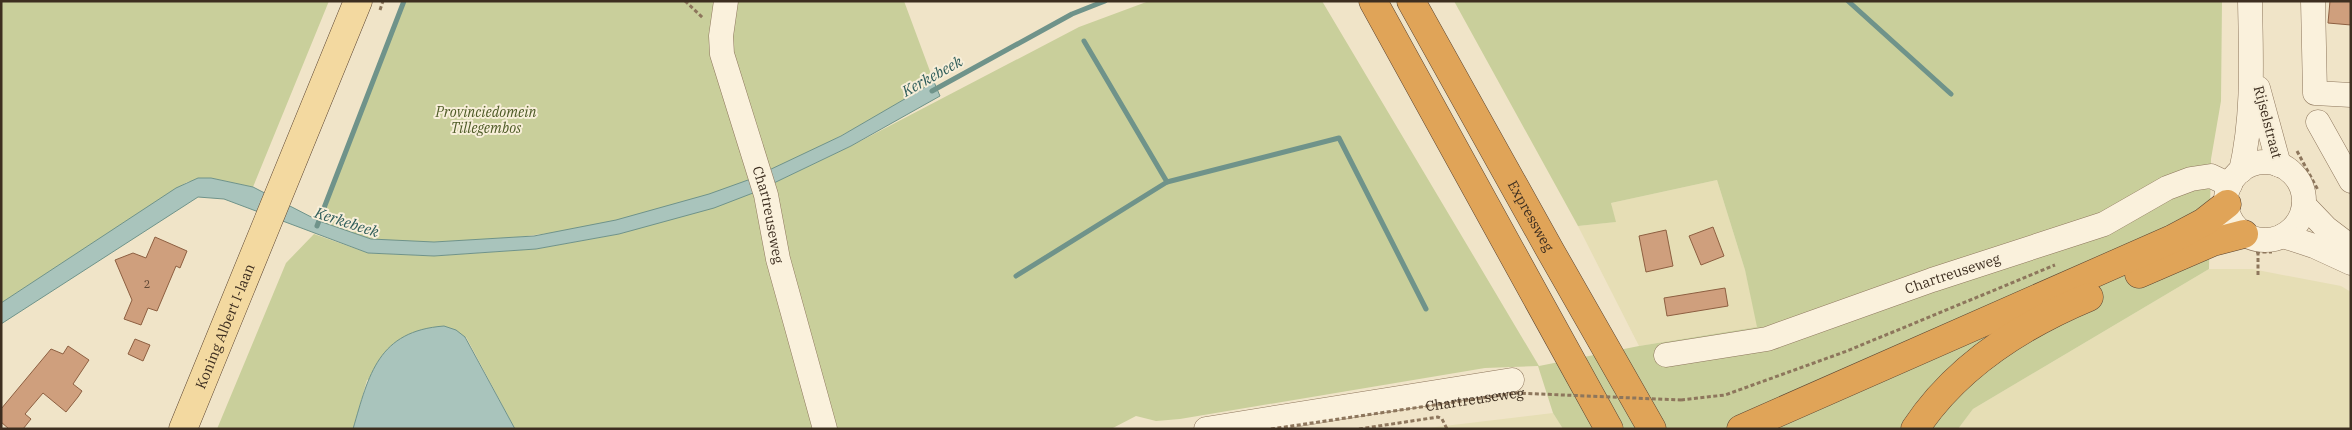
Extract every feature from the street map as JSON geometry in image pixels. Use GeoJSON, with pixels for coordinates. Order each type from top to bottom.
{"type":"FeatureCollection","features":[{"type":"Feature","properties":{"kind":"highway"},"geometry":{"type":"LineString","coordinates":[[1373,1],[1609,429]]}},
{"type":"Feature","properties":{"kind":"highway","name":"Expressweg"},"geometry":{"type":"LineString","coordinates":[[1411,1],[1652,429]]}},
{"type":"Feature","properties":{"kind":"highway"},"geometry":{"type":"LineString","coordinates":[[1741,429],[2172,239],[2204,222],[2232,187]]}},
{"type":"Feature","properties":{"kind":"highway"},"geometry":{"type":"LineString","coordinates":[[1915,429],[1949,388],[1985,356],[2027,327],[2068,305],[2213,242],[2252,237]]}},
{"type":"Feature","properties":{"kind":"main road","name":"Koning Albert I-laan"},"geometry":{"type":"LineString","coordinates":[[183,429],[358,1]]}},
{"type":"Feature","properties":{"kind":"street","name":"Chartreuseweg"},"geometry":{"type":"LineString","coordinates":[[726,1],[721,36],[722,54],[766,195],[778,259],[825,429]]}},
{"type":"Feature","properties":{"kind":"street","name":"Rijselstraat"},"geometry":{"type":"LineString","coordinates":[[2232,187],[2248,138],[2251,60],[2250,1]]}},
{"type":"Feature","properties":{"kind":"street"},"geometry":{"type":"LineString","coordinates":[[2313,1],[2315,93],[2351,95]]}},
{"type":"Feature","properties":{"kind":"street","name":"Rijselstraat"},"geometry":{"type":"LineString","coordinates":[[2251,60],[2279,165],[2290,171],[2299,180],[2304,192],[2312,198]]}},
{"type":"Feature","properties":{"kind":"street"},"geometry":{"type":"LineString","coordinates":[[2318,122],[2351,180]]}},
{"type":"Feature","properties":{"kind":"street"},"geometry":{"type":"LineString","coordinates":[[2279,165],[2266,162],[2253,164],[2232,187],[2229,215],[2235,226],[2252,237],[2272,240],[2283,236],[2297,223],[2312,198]]}},
{"type":"Feature","properties":{"kind":"street","name":"Chartreuseweg"},"geometry":{"type":"LineString","coordinates":[[1666,355],[1767,339],[1932,280],[2104,224],[2167,188],[2191,179],[2211,176],[2232,187]]}},
{"type":"Feature","properties":{"kind":"street"},"geometry":{"type":"LineString","coordinates":[[2312,198],[2326,228],[2351,247]]}},
{"type":"Feature","properties":{"kind":"street"},"geometry":{"type":"LineString","coordinates":[[2283,236],[2314,246],[2351,263]]}},
{"type":"Feature","properties":{"kind":"street","name":"Chartreuseweg"},"geometry":{"type":"LineString","coordinates":[[1206,429],[1512,380]]}},
{"type":"Feature","properties":{"kind":"path","name":"Rijselstraat"},"geometry":{"type":"LineString","coordinates":[[2295,147],[2312,198]]}},
{"type":"Feature","properties":{"kind":"path"},"geometry":{"type":"LineString","coordinates":[[2252,237],[2258,275]]}},
{"type":"Feature","properties":{"kind":"path","name":"Chartreuseweg"},"geometry":{"type":"LineString","coordinates":[[1272,429],[1516,393],[1681,400],[1725,395],[1847,351],[2039,270],[2060,264]]}},
{"type":"Feature","properties":{"kind":"path"},"geometry":{"type":"LineString","coordinates":[[1360,429],[1438,417],[1442,419],[1447,429]]}},
{"type":"Feature","properties":{"kind":"shaded area"},"geometry":{"type":"Polygon","coordinates":[[[1717,180],[1745,270],[1758,327],[1639,346],[1578,226],[1615,222],[1611,203],[1717,180]]]}},
{"type":"Feature","properties":{"kind":"shaded area"},"geometry":{"type":"Polygon","coordinates":[[[2209,269],[2252,269],[2341,286],[2351,292],[2351,429],[1958,429],[1973,409],[2209,269]]]}},
{"type":"Feature","properties":{"kind":"shaded area"},"geometry":{"type":"Polygon","coordinates":[[[1553,413],[1563,429],[1419,429],[1553,413]]]}},
{"type":"Feature","properties":{"kind":"green space"},"geometry":{"type":"Polygon","coordinates":[[[1,1],[329,1],[253,187],[211,178],[187,182],[1,303],[1,1]]]}},
{"type":"Feature","properties":{"kind":"green space","name":"Provinciedomein Tillegembos"},"geometry":{"type":"Polygon","coordinates":[[[404,1],[904,1],[934,82],[842,135],[771,171],[713,194],[643,215],[571,230],[499,239],[395,242],[365,238],[319,221],[404,1]]]}},
{"type":"Feature","properties":{"kind":"green space"},"geometry":{"type":"Polygon","coordinates":[[[1149,1],[1322,1],[1539,366],[1639,346],[1757,327],[1745,270],[1717,180],[1611,203],[1616,222],[1578,226],[1454,1],[2222,1],[2221,101],[2211,159],[2209,269],[1973,409],[1958,429],[1563,429],[1553,413],[1538,366],[1485,368],[1180,419],[1156,421],[1136,416],[1111,429],[515,429],[466,337],[367,380],[353,429],[217,429],[286,263],[314,234],[368,253],[434,256],[536,249],[619,234],[753,193],[851,146],[1079,27],[1149,1]]]}},
{"type":"Feature","properties":{"kind":"water"},"geometry":{"type":"Polygon","coordinates":[[[934,82],[940,96],[851,146],[753,193],[714,208],[619,234],[536,249],[434,256],[368,253],[224,199],[198,197],[1,324],[1,303],[176,188],[198,178],[211,178],[253,187],[319,221],[371,239],[434,242],[534,236],[616,220],[709,194],[748,180],[841,136],[934,82]]]}},
{"type":"Feature","properties":{"kind":"water"},"geometry":{"type":"Polygon","coordinates":[[[444,326],[456,330],[465,337],[515,429],[353,429],[371,374],[390,346],[404,336],[444,326]]]}},
{"type":"Feature","properties":{"kind":"building"},"geometry":{"type":"Polygon","coordinates":[[[2330,1],[2351,1],[2351,25],[2328,23],[2330,1]]]}},
{"type":"Feature","properties":{"kind":"building"},"geometry":{"type":"Polygon","coordinates":[[[1713,227],[1724,256],[1701,265],[1689,236],[1713,227]]]}},
{"type":"Feature","properties":{"kind":"building"},"geometry":{"type":"Polygon","coordinates":[[[1666,230],[1673,266],[1646,272],[1639,236],[1666,230]]]}},
{"type":"Feature","properties":{"kind":"building"},"geometry":{"type":"Polygon","coordinates":[[[155,237],[187,251],[180,268],[176,266],[157,311],[148,308],[141,325],[124,319],[132,300],[115,260],[133,253],[146,258],[155,237]]]}},
{"type":"Feature","properties":{"kind":"building"},"geometry":{"type":"Polygon","coordinates":[[[1725,288],[1728,306],[1667,316],[1664,298],[1725,288]]]}},
{"type":"Feature","properties":{"kind":"building"},"geometry":{"type":"Polygon","coordinates":[[[135,339],[150,345],[143,361],[128,354],[135,339]]]}},
{"type":"Feature","properties":{"kind":"building"},"geometry":{"type":"Polygon","coordinates":[[[68,346],[89,360],[73,384],[82,391],[78,397],[66,412],[43,393],[25,414],[31,419],[23,429],[9,429],[1,422],[1,409],[51,349],[63,354],[68,346]]]}},
{"type":"Feature","properties":{"kind":"waterway"},"geometry":{"type":"LineString","coordinates":[[317,226],[404,1]]}},
{"type":"Feature","properties":{"kind":"waterway","name":"Kerkebeek"},"geometry":{"type":"LineString","coordinates":[[932,91],[1072,14],[1105,1]]}},
{"type":"Feature","properties":{"kind":"waterway"},"geometry":{"type":"LineString","coordinates":[[1848,1],[1951,94]]}},
{"type":"Feature","properties":{"kind":"waterway"},"geometry":{"type":"LineString","coordinates":[[1084,41],[1167,182]]}},
{"type":"Feature","properties":{"kind":"waterway"},"geometry":{"type":"LineString","coordinates":[[1016,276],[1167,182],[1339,138],[1426,309]]}}]}
